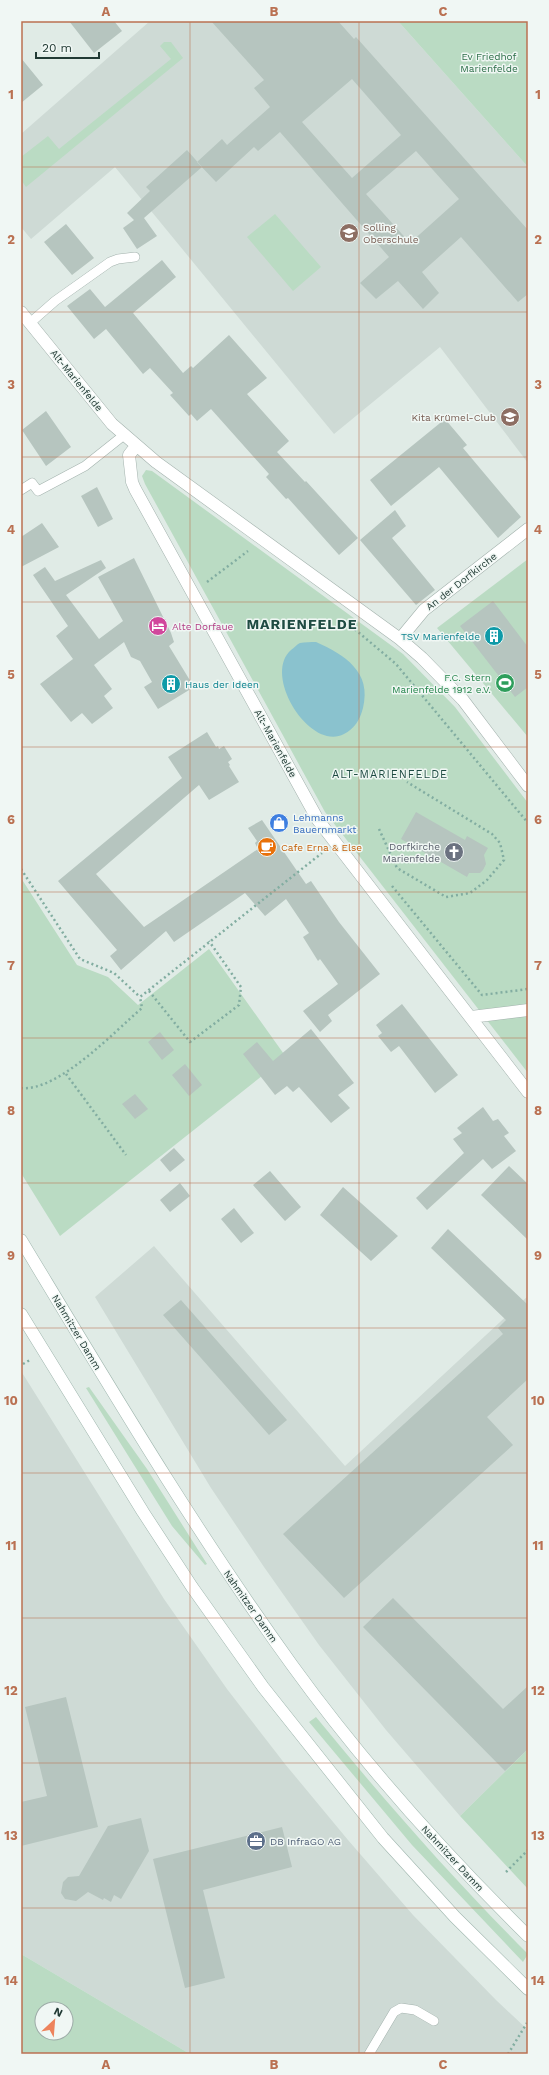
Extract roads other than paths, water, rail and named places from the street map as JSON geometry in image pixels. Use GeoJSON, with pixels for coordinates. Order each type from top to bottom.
{"type":"FeatureCollection","features":[{"type":"Feature","properties":{"kind":"street","name":"Alt-Marienfelde"},"geometry":{"type":"LineString","coordinates":[[21,312],[112,424],[136,446],[400,638],[427,662],[463,700],[528,786]]}},
{"type":"Feature","properties":{"kind":"street","name":"Alt-Marienfelde"},"geometry":{"type":"LineString","coordinates":[[136,446],[129,455],[132,482],[318,820],[528,1092]]}},
{"type":"Feature","properties":{"kind":"street","name":"An der Dorfkirche"},"geometry":{"type":"LineString","coordinates":[[400,638],[424,610],[528,529]]}},
{"type":"Feature","properties":{"kind":"street"},"geometry":{"type":"LineString","coordinates":[[471,1017],[528,1010]]}},
{"type":"Feature","properties":{"kind":"street","name":"Nahmitzer Damm"},"geometry":{"type":"LineString","coordinates":[[21,1240],[156,1463],[224,1569],[293,1666],[411,1813],[489,1898],[528,1936]]}},
{"type":"Feature","properties":{"kind":"street"},"geometry":{"type":"LineString","coordinates":[[21,1314],[143,1512],[196,1593],[263,1687],[383,1838],[455,1917],[528,1989]]}},
{"type":"Feature","properties":{"kind":"lane"},"geometry":{"type":"LineString","coordinates":[[30,323],[54,301],[110,262],[118,258],[135,256]]}},
{"type":"Feature","properties":{"kind":"lane"},"geometry":{"type":"LineString","coordinates":[[21,490],[32,482],[38,491],[85,466],[124,435]]}},
{"type":"Feature","properties":{"kind":"lane"},"geometry":{"type":"LineString","coordinates":[[369,2054],[394,2012],[402,2008],[415,2010],[434,2021]]}},
{"type":"Feature","properties":{"kind":"water"},"geometry":{"type":"Polygon","coordinates":[[[304,642],[316,642],[337,653],[354,666],[364,684],[365,695],[363,708],[356,724],[348,732],[331,737],[317,732],[305,722],[294,708],[286,692],[282,676],[284,662],[291,650],[304,642]]]}},
{"type":"Feature","properties":{"kind":"place","name":"Solling Oberschule"},"geometry":{"type":"Point","coordinates":[349,233]}},
{"type":"Feature","properties":{"kind":"place","name":"Kita Krümel-Club"},"geometry":{"type":"Point","coordinates":[510,417]}},
{"type":"Feature","properties":{"kind":"place","name":"Alte Dorfaue"},"geometry":{"type":"Point","coordinates":[158,626]}},
{"type":"Feature","properties":{"kind":"place","name":"TSV Marienfelde"},"geometry":{"type":"Point","coordinates":[494,636]}},
{"type":"Feature","properties":{"kind":"place","name":"F.C. Stern Marienfelde 1912 e.V."},"geometry":{"type":"Point","coordinates":[505,683]}},
{"type":"Feature","properties":{"kind":"place","name":"Haus der Ideen"},"geometry":{"type":"Point","coordinates":[171,684]}},
{"type":"Feature","properties":{"kind":"place","name":"Lehmanns Bauernmarkt"},"geometry":{"type":"Point","coordinates":[279,823]}},
{"type":"Feature","properties":{"kind":"place","name":"Cafe Erna & Else"},"geometry":{"type":"Point","coordinates":[267,847]}},
{"type":"Feature","properties":{"kind":"place","name":"Dorfkirche Marienfelde"},"geometry":{"type":"Point","coordinates":[454,852]}},
{"type":"Feature","properties":{"kind":"place","name":"DB InfraGO AG"},"geometry":{"type":"Point","coordinates":[256,1841]}},
{"type":"Feature","properties":{"kind":"district","name":"MARIENFELDE"},"geometry":{"type":"Point","coordinates":[302,624]}},
{"type":"Feature","properties":{"kind":"district","name":"ALT-MARIENFELDE"},"geometry":{"type":"Point","coordinates":[390,774]}},
{"type":"Feature","properties":{"kind":"park label","name":"Ev Friedhof Marienfelde"},"geometry":{"type":"Point","coordinates":[489,62]}}]}
